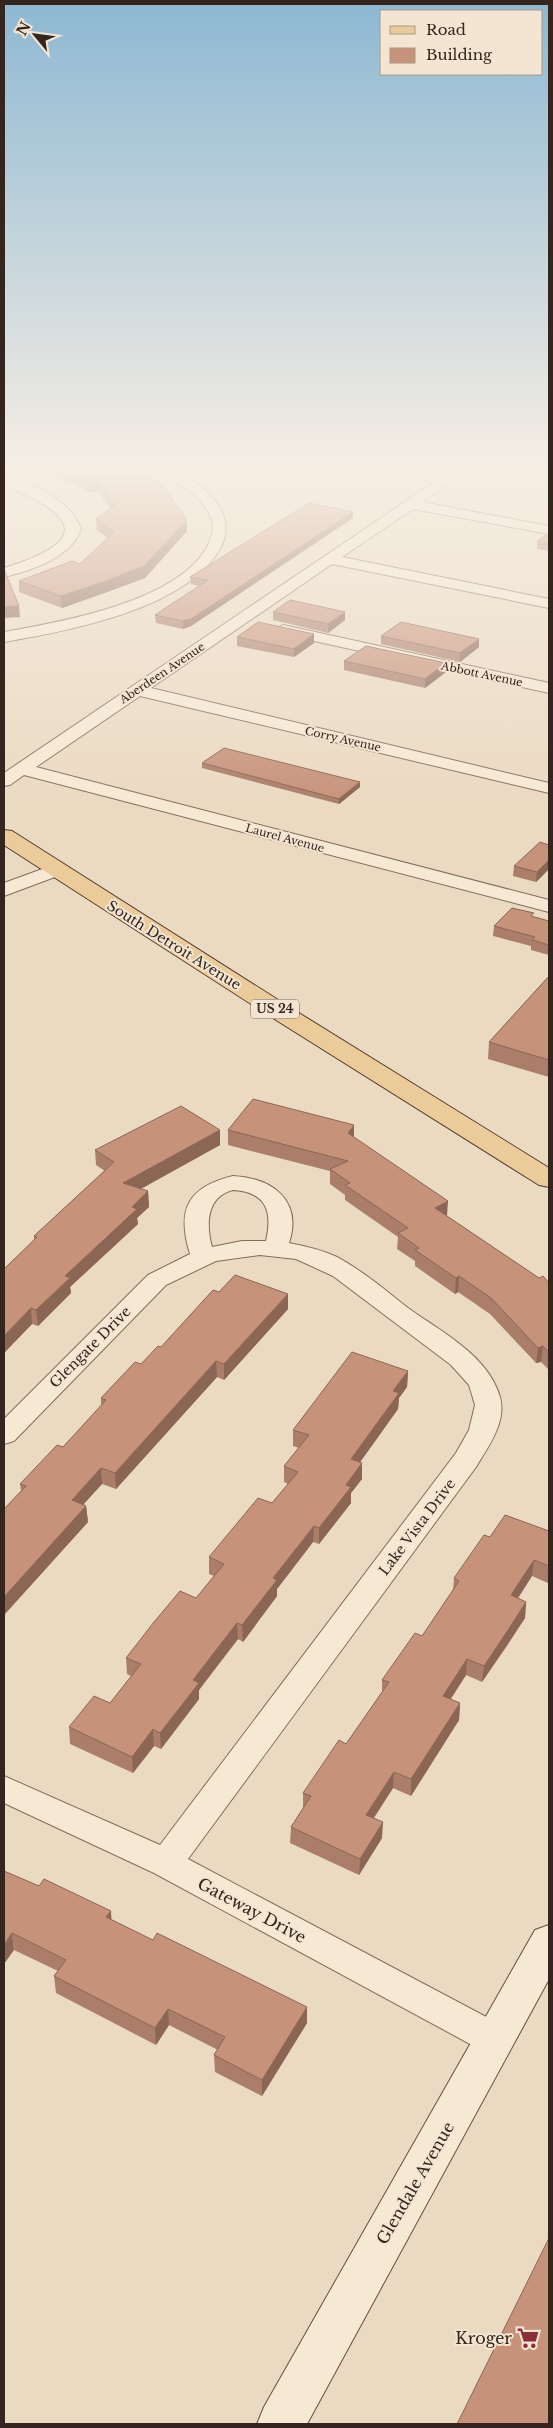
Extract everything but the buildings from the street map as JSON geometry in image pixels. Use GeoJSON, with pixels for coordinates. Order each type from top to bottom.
{"type":"FeatureCollection","features":[{"type":"Feature","properties":{"kind":"main road","name":"South Detroit Avenue"},"geometry":{"type":"LineString","coordinates":[[4,836],[549,1179]]}},
{"type":"Feature","properties":{"kind":"main road","name":"Glendale Avenue"},"geometry":{"type":"LineString","coordinates":[[281,2424],[386,2232],[496,2040],[549,1942]]}},
{"type":"Feature","properties":{"kind":"street"},"geometry":{"type":"LineString","coordinates":[[4,637],[78,622],[137,604],[155,596],[185,577]]}},
{"type":"Feature","properties":{"kind":"street","name":"Aberdeen Avenue"},"geometry":{"type":"LineString","coordinates":[[4,781],[302,577]]}},
{"type":"Feature","properties":{"kind":"street"},"geometry":{"type":"LineString","coordinates":[[418,577],[549,604]]}},
{"type":"Feature","properties":{"kind":"street","name":"Abbott Avenue"},"geometry":{"type":"LineString","coordinates":[[240,620],[549,688]]}},
{"type":"Feature","properties":{"kind":"street","name":"Corry Avenue"},"geometry":{"type":"LineString","coordinates":[[138,690],[549,788]]}},
{"type":"Feature","properties":{"kind":"street","name":"Laurel Avenue"},"geometry":{"type":"LineString","coordinates":[[22,769],[547,903]]}},
{"type":"Feature","properties":{"kind":"street"},"geometry":{"type":"LineString","coordinates":[[4,890],[56,870]]}},
{"type":"Feature","properties":{"kind":"street"},"geometry":{"type":"LineString","coordinates":[[192,1260],[201,1202],[210,1191],[224,1186],[243,1184],[262,1188],[271,1194],[280,1207],[280,1236],[273,1250]]}},
{"type":"Feature","properties":{"kind":"street","name":"Lake Vista Drive"},"geometry":{"type":"LineString","coordinates":[[166,1863],[463,1465],[478,1441],[488,1413],[488,1398],[481,1383],[456,1354],[332,1265],[298,1252],[273,1250],[225,1251],[192,1260]]}},
{"type":"Feature","properties":{"kind":"street","name":"Glengate Drive"},"geometry":{"type":"LineString","coordinates":[[4,1435],[157,1280],[192,1260]]}},
{"type":"Feature","properties":{"kind":"street","name":"Gateway Drive"},"geometry":{"type":"LineString","coordinates":[[4,1789],[166,1863],[496,2040]]}},
{"type":"Feature","properties":{"kind":"place","name":"Kroger"},"geometry":{"type":"Point","coordinates":[528,2338]}}]}
